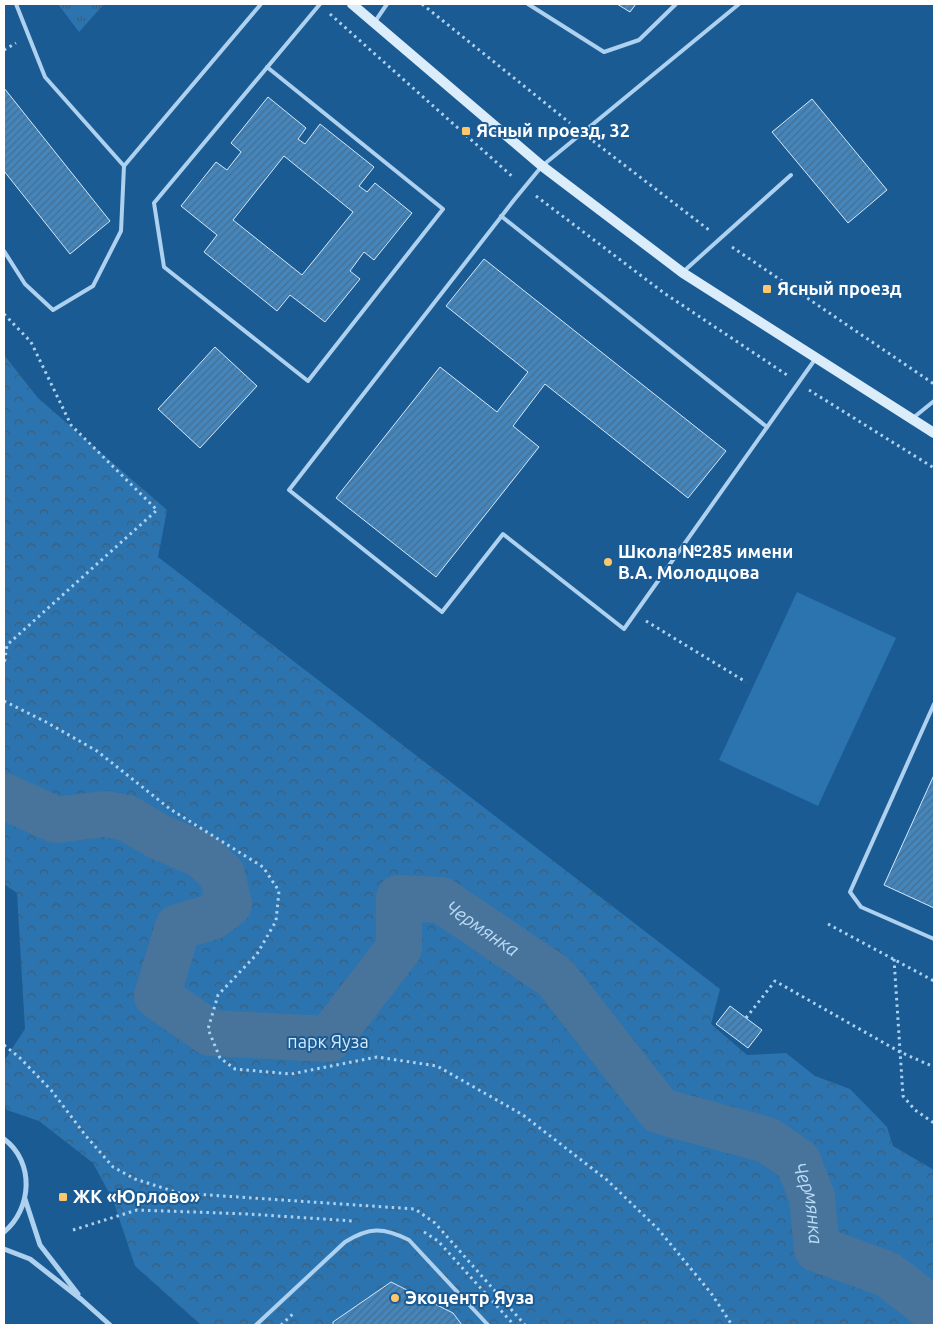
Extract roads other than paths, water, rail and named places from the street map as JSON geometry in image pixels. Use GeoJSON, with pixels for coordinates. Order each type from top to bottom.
{"type":"FeatureCollection","features":[{"type":"Feature","properties":{"kind":"street"},"geometry":{"type":"LineString","coordinates":[[352,4],[542,166],[683,273],[934,433]]}},
{"type":"Feature","properties":{"kind":"street"},"geometry":{"type":"LineString","coordinates":[[4,1139],[18,1154],[24,1168],[27,1184],[26,1199],[20,1213],[4,1232]]}},
{"type":"Feature","properties":{"kind":"street"},"geometry":{"type":"LineString","coordinates":[[26,1199],[40,1245],[82,1300]]}},
{"type":"Feature","properties":{"kind":"street"},"geometry":{"type":"LineString","coordinates":[[4,1249],[30,1259],[110,1325]]}},
{"type":"Feature","properties":{"kind":"lane"},"geometry":{"type":"LineString","coordinates":[[16,4],[44,77],[124,166]]}},
{"type":"Feature","properties":{"kind":"lane"},"geometry":{"type":"LineString","coordinates":[[4,251],[25,284],[53,310],[94,286],[121,231],[124,166],[261,4]]}},
{"type":"Feature","properties":{"kind":"lane"},"geometry":{"type":"LineString","coordinates":[[267,67],[443,209],[308,381],[164,267],[154,203],[267,67],[320,4]]}},
{"type":"Feature","properties":{"kind":"lane"},"geometry":{"type":"LineString","coordinates":[[374,23],[388,4]]}},
{"type":"Feature","properties":{"kind":"lane"},"geometry":{"type":"LineString","coordinates":[[528,4],[604,52],[639,40],[676,4]]}},
{"type":"Feature","properties":{"kind":"lane"},"geometry":{"type":"LineString","coordinates":[[730,4],[735,9]]}},
{"type":"Feature","properties":{"kind":"lane"},"geometry":{"type":"LineString","coordinates":[[739,4],[542,166],[501,216],[289,490],[442,612],[503,534],[624,629],[816,357]]}},
{"type":"Feature","properties":{"kind":"lane"},"geometry":{"type":"LineString","coordinates":[[683,273],[791,174]]}},
{"type":"Feature","properties":{"kind":"lane"},"geometry":{"type":"LineString","coordinates":[[501,216],[766,427]]}},
{"type":"Feature","properties":{"kind":"lane"},"geometry":{"type":"LineString","coordinates":[[913,418],[934,401]]}},
{"type":"Feature","properties":{"kind":"lane"},"geometry":{"type":"LineString","coordinates":[[934,706],[850,892],[860,907],[934,938]]}},
{"type":"Feature","properties":{"kind":"lane"},"geometry":{"type":"LineString","coordinates":[[256,1325],[344,1242],[358,1234],[374,1230],[392,1231],[408,1240],[488,1325]]}},
{"type":"Feature","properties":{"kind":"waterway","name":"Чермянка"},"geometry":{"type":"LineString","coordinates":[[4,796],[56,820],[104,814],[127,818],[159,837],[200,854],[222,874],[229,904],[212,917],[178,927],[157,996],[210,1033],[329,1039],[399,948],[399,898],[441,900],[555,977],[660,1111],[767,1140],[798,1161],[812,1197],[817,1249],[887,1274],[934,1310]]}},
{"type":"Feature","properties":{"kind":"place","name":"Ясный проезд, 32"},"geometry":{"type":"Point","coordinates":[466,131]}},
{"type":"Feature","properties":{"kind":"place","name":"Ясный проезд"},"geometry":{"type":"Point","coordinates":[767,289]}},
{"type":"Feature","properties":{"kind":"place","name":"Школа №285 имени В.А. Молодцова"},"geometry":{"type":"Point","coordinates":[608,562]}},
{"type":"Feature","properties":{"kind":"place","name":"ЖК «Юрлово»"},"geometry":{"type":"Point","coordinates":[63,1197]}},
{"type":"Feature","properties":{"kind":"place","name":"Экоцентр Яуза"},"geometry":{"type":"Point","coordinates":[395,1298]}},
{"type":"Feature","properties":{"kind":"park label","name":"парк Яуза"},"geometry":{"type":"Point","coordinates":[328,1042]}}]}
